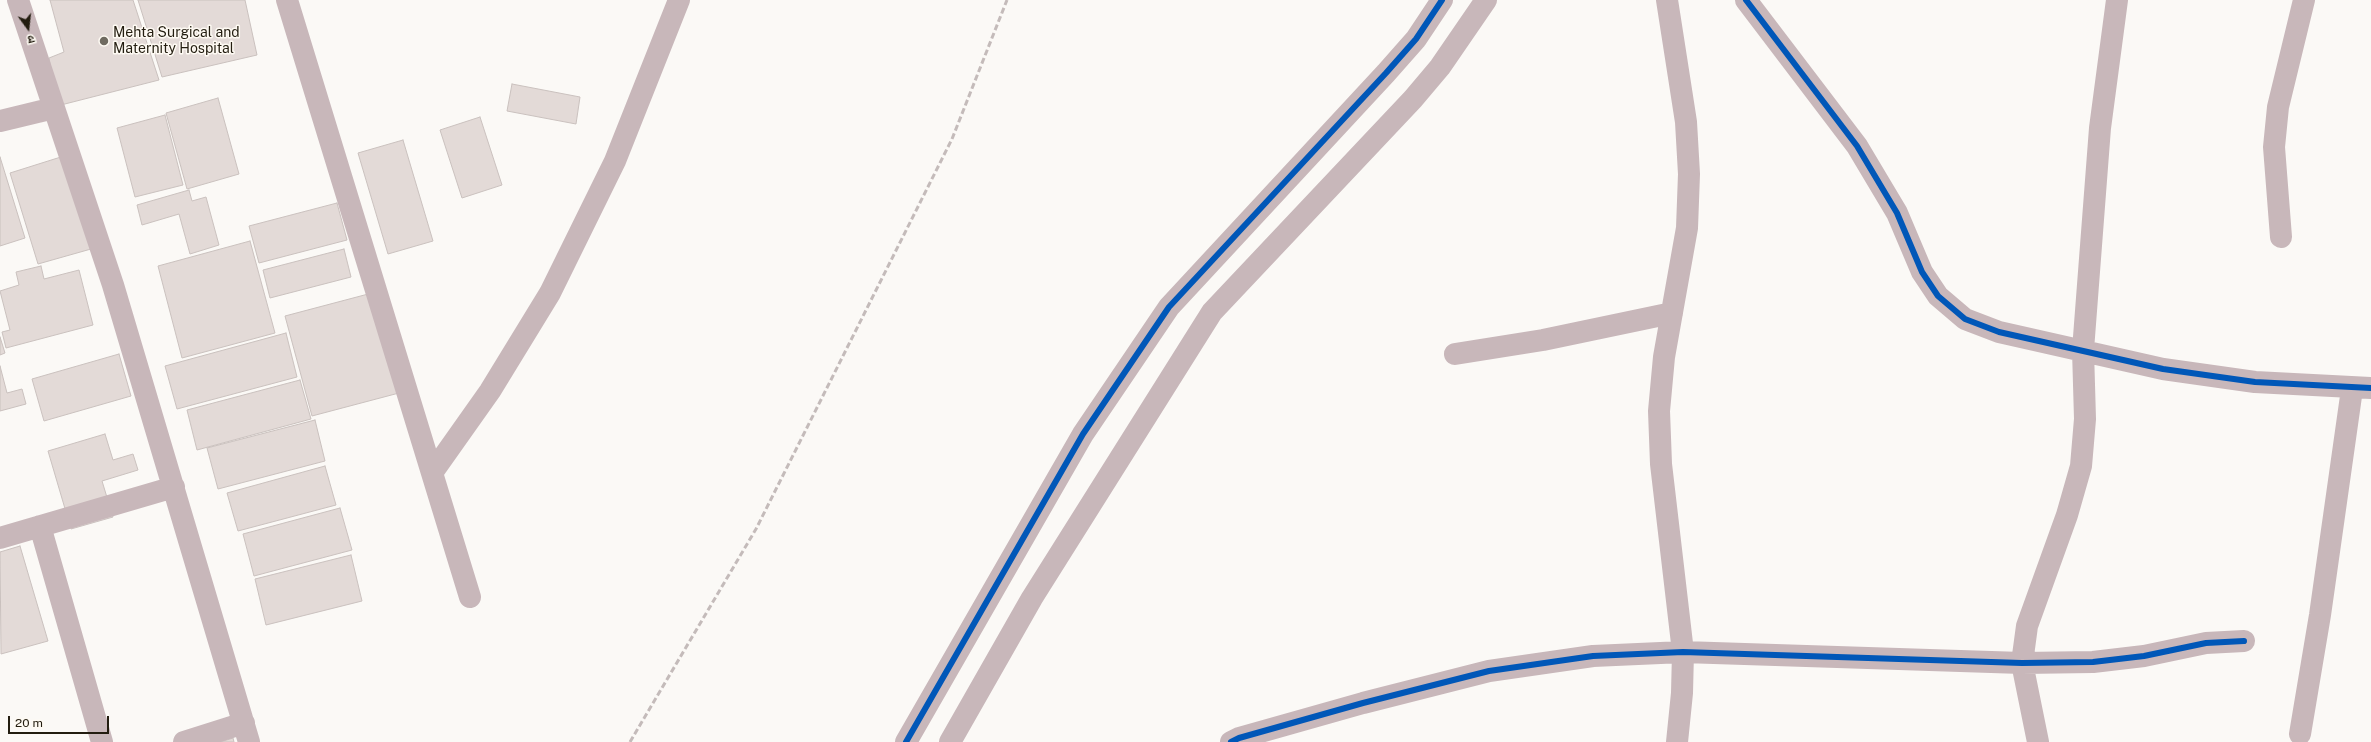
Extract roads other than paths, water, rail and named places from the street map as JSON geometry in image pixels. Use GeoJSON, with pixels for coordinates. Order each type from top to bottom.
{"type":"FeatureCollection","features":[{"type":"Feature","properties":{"kind":"street"},"geometry":{"type":"LineString","coordinates":[[18,0],[114,285],[246,732],[184,742]]}},
{"type":"Feature","properties":{"kind":"street"},"geometry":{"type":"LineString","coordinates":[[287,0],[470,597]]}},
{"type":"Feature","properties":{"kind":"street"},"geometry":{"type":"LineString","coordinates":[[432,473],[490,391],[550,293],[615,161],[678,0]]}},
{"type":"Feature","properties":{"kind":"street"},"geometry":{"type":"LineString","coordinates":[[906,742],[1083,434],[1170,307],[1386,73],[1416,39],[1442,0]]}},
{"type":"Feature","properties":{"kind":"street"},"geometry":{"type":"LineString","coordinates":[[950,742],[1032,598],[1212,312],[1413,99],[1440,67],[1486,0]]}},
{"type":"Feature","properties":{"kind":"street"},"geometry":{"type":"LineString","coordinates":[[1667,0],[1686,122],[1689,174],[1687,228],[1664,357],[1658,411],[1661,464],[1683,652],[1682,693],[1677,742]]}},
{"type":"Feature","properties":{"kind":"street"},"geometry":{"type":"LineString","coordinates":[[1746,0],[1857,146],[1897,214],[1922,272],[1938,296],[1964,319],[1999,332],[2163,369],[2254,382],[2362,389],[2320,615],[2300,734]]}},
{"type":"Feature","properties":{"kind":"street"},"geometry":{"type":"LineString","coordinates":[[2038,742],[2022,663],[2027,626],[2067,515],[2081,466],[2085,418],[2083,350],[2100,128],[2117,0]]}},
{"type":"Feature","properties":{"kind":"street"},"geometry":{"type":"LineString","coordinates":[[2281,238],[2274,147],[2278,107],[2304,0]]}},
{"type":"Feature","properties":{"kind":"street"},"geometry":{"type":"LineString","coordinates":[[0,121],[54,108]]}},
{"type":"Feature","properties":{"kind":"street"},"geometry":{"type":"LineString","coordinates":[[1455,354],[1543,340],[1672,313]]}},
{"type":"Feature","properties":{"kind":"street"},"geometry":{"type":"LineString","coordinates":[[0,538],[174,487]]}},
{"type":"Feature","properties":{"kind":"street"},"geometry":{"type":"LineString","coordinates":[[40,526],[102,742]]}},
{"type":"Feature","properties":{"kind":"street"},"geometry":{"type":"LineString","coordinates":[[1231,742],[1239,738],[1356,705],[1489,671],[1593,656],[1683,652],[2022,663],[2093,662],[2144,656],[2206,643],[2244,641]]}},
{"type":"Feature","properties":{"kind":"railway"},"geometry":{"type":"LineString","coordinates":[[630,742],[756,529],[952,139],[1007,0]]}},
{"type":"Feature","properties":{"kind":"place","name":"Mehta Surgical and Maternity Hospital"},"geometry":{"type":"Point","coordinates":[104,41]}}]}
